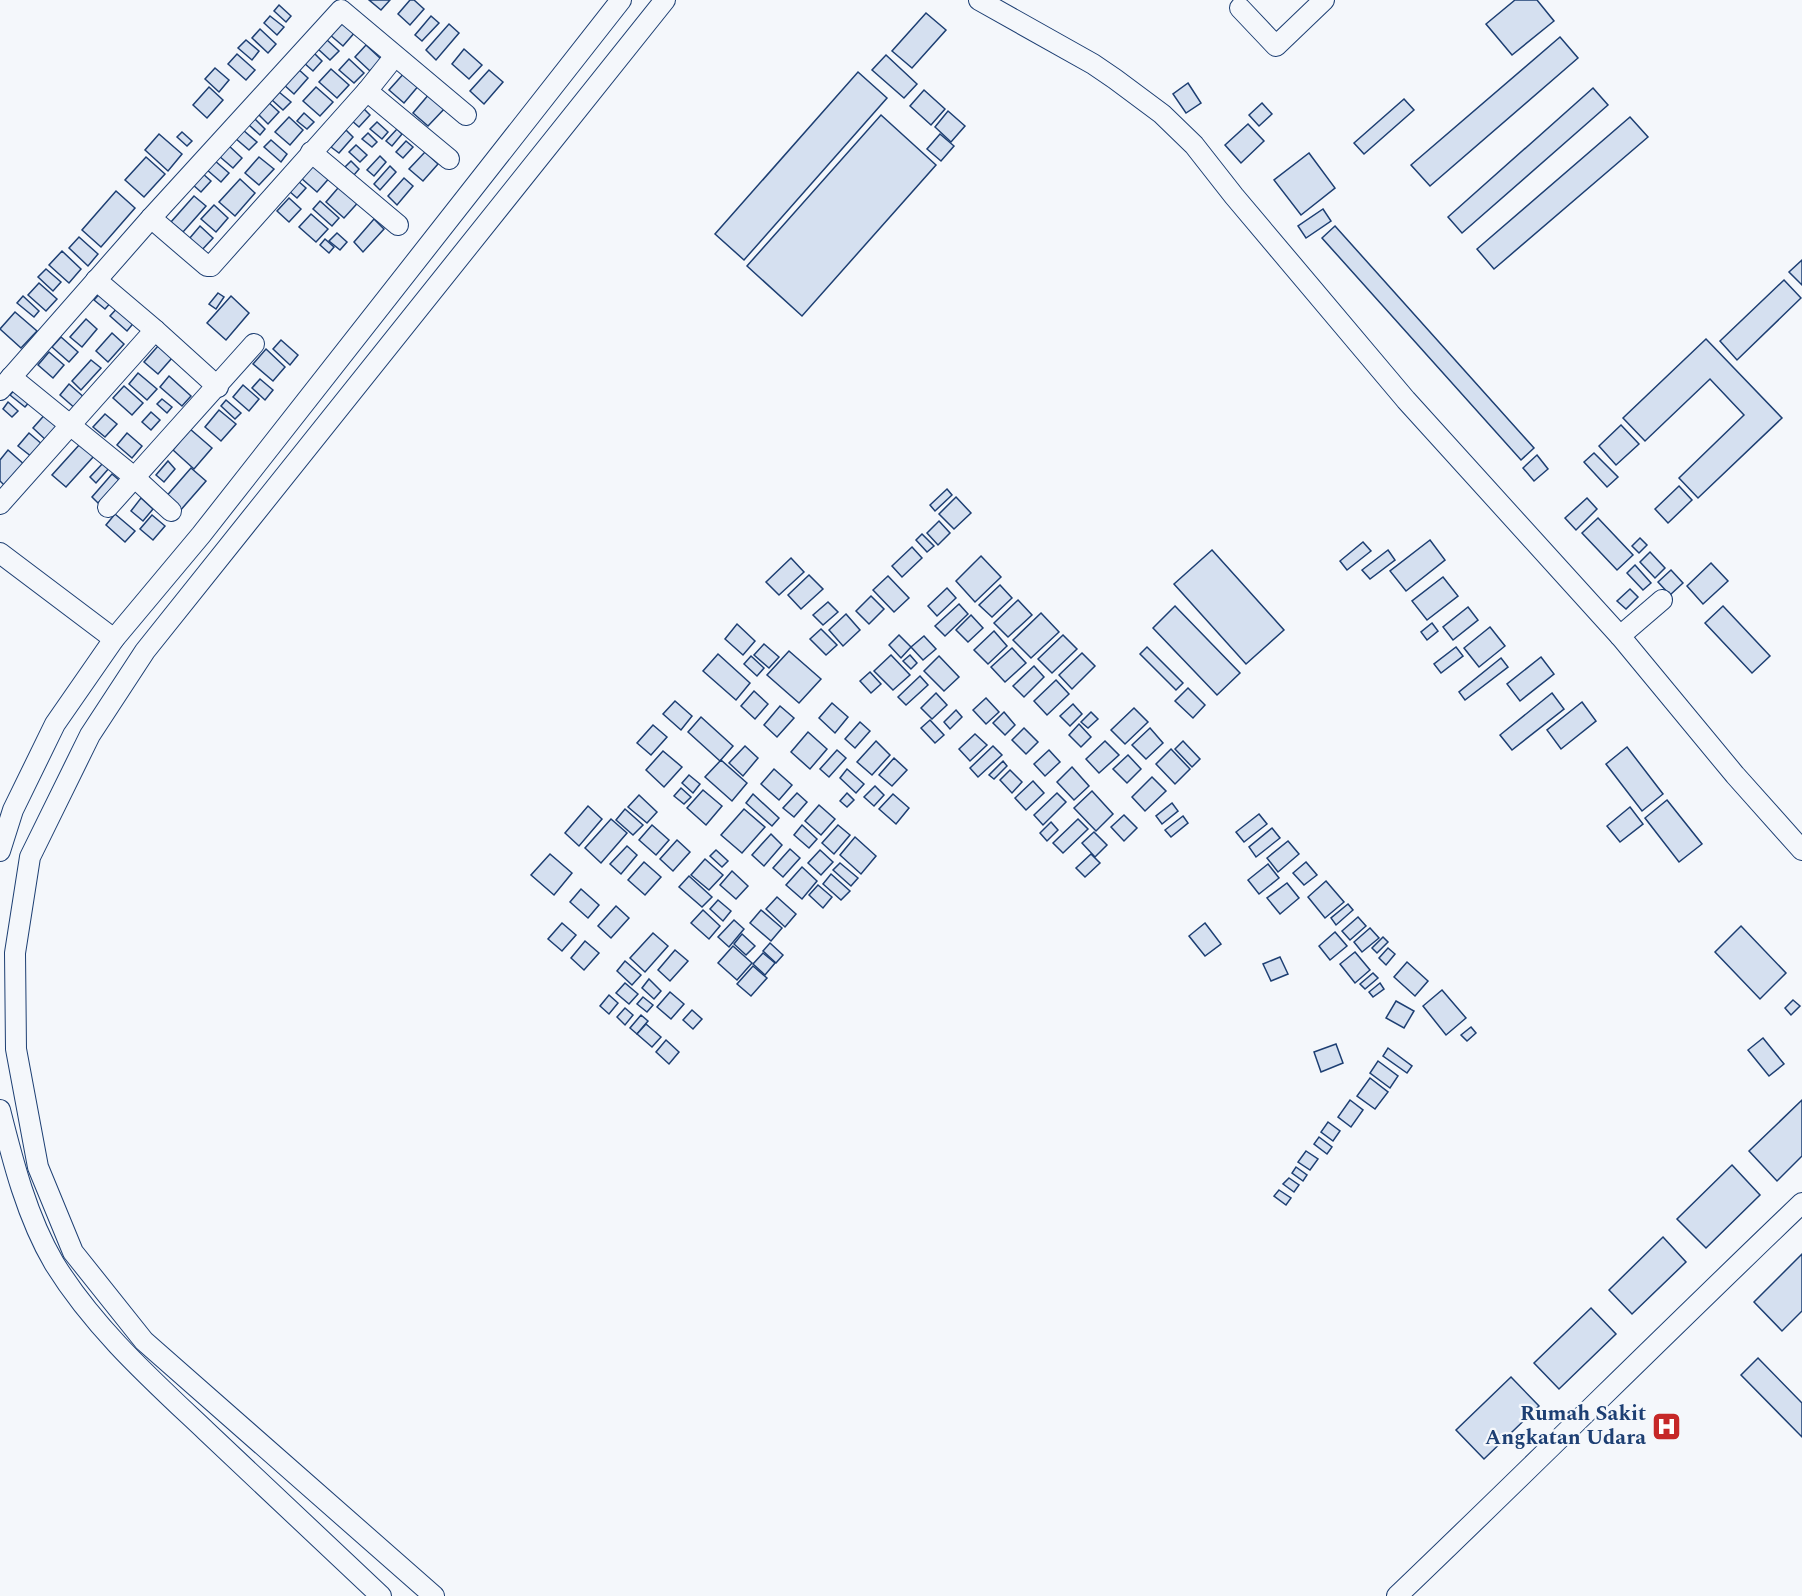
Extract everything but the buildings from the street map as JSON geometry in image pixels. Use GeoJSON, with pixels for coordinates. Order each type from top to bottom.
{"type":"FeatureCollection","features":[{"type":"Feature","properties":{"kind":"street"},"geometry":{"type":"LineString","coordinates":[[0,851],[13,810],[55,723],[114,639],[201,535],[621,0]]}},
{"type":"Feature","properties":{"kind":"street"},"geometry":{"type":"LineString","coordinates":[[434,1596],[144,1341],[73,1252],[38,1167],[16,1049],[15,953],[30,857],[90,735],[145,651],[665,0]]}},
{"type":"Feature","properties":{"kind":"street"},"geometry":{"type":"LineString","coordinates":[[979,0],[1093,64],[1162,114],[1194,145],[1241,205],[1406,400],[1620,636],[1735,775],[1802,849]]}},
{"type":"Feature","properties":{"kind":"street"},"geometry":{"type":"LineString","coordinates":[[1240,8],[1276,46],[1324,0]]}},
{"type":"Feature","properties":{"kind":"street"},"geometry":{"type":"LineString","coordinates":[[171,511],[134,477],[69,425],[5,383],[152,218],[336,5],[466,115]]}},
{"type":"Feature","properties":{"kind":"street"},"geometry":{"type":"LineString","coordinates":[[152,218],[207,266],[211,266],[367,91],[395,56]]}},
{"type":"Feature","properties":{"kind":"street"},"geometry":{"type":"LineString","coordinates":[[367,91],[449,159]]}},
{"type":"Feature","properties":{"kind":"street"},"geometry":{"type":"LineString","coordinates":[[311,152],[398,225]]}},
{"type":"Feature","properties":{"kind":"street"},"geometry":{"type":"LineString","coordinates":[[96,280],[218,387]]}},
{"type":"Feature","properties":{"kind":"street"},"geometry":{"type":"LineString","coordinates":[[0,504],[155,330]]}},
{"type":"Feature","properties":{"kind":"street"},"geometry":{"type":"LineString","coordinates":[[108,507],[218,387],[254,344]]}},
{"type":"Feature","properties":{"kind":"street"},"geometry":{"type":"LineString","coordinates":[[0,553],[114,639]]}},
{"type":"Feature","properties":{"kind":"street"},"geometry":{"type":"LineString","coordinates":[[1620,636],[1662,600]]}},
{"type":"Feature","properties":{"kind":"street"},"geometry":{"type":"LineString","coordinates":[[0,1110],[8,1144],[31,1216],[54,1262],[87,1310],[127,1356],[381,1596]]}},
{"type":"Feature","properties":{"kind":"street"},"geometry":{"type":"LineString","coordinates":[[1397,1596],[1802,1203]]}},
{"type":"Feature","properties":{"kind":"place","name":"Rumah Sakit Angkatan Udara"},"geometry":{"type":"Point","coordinates":[1667,1426]}}]}
